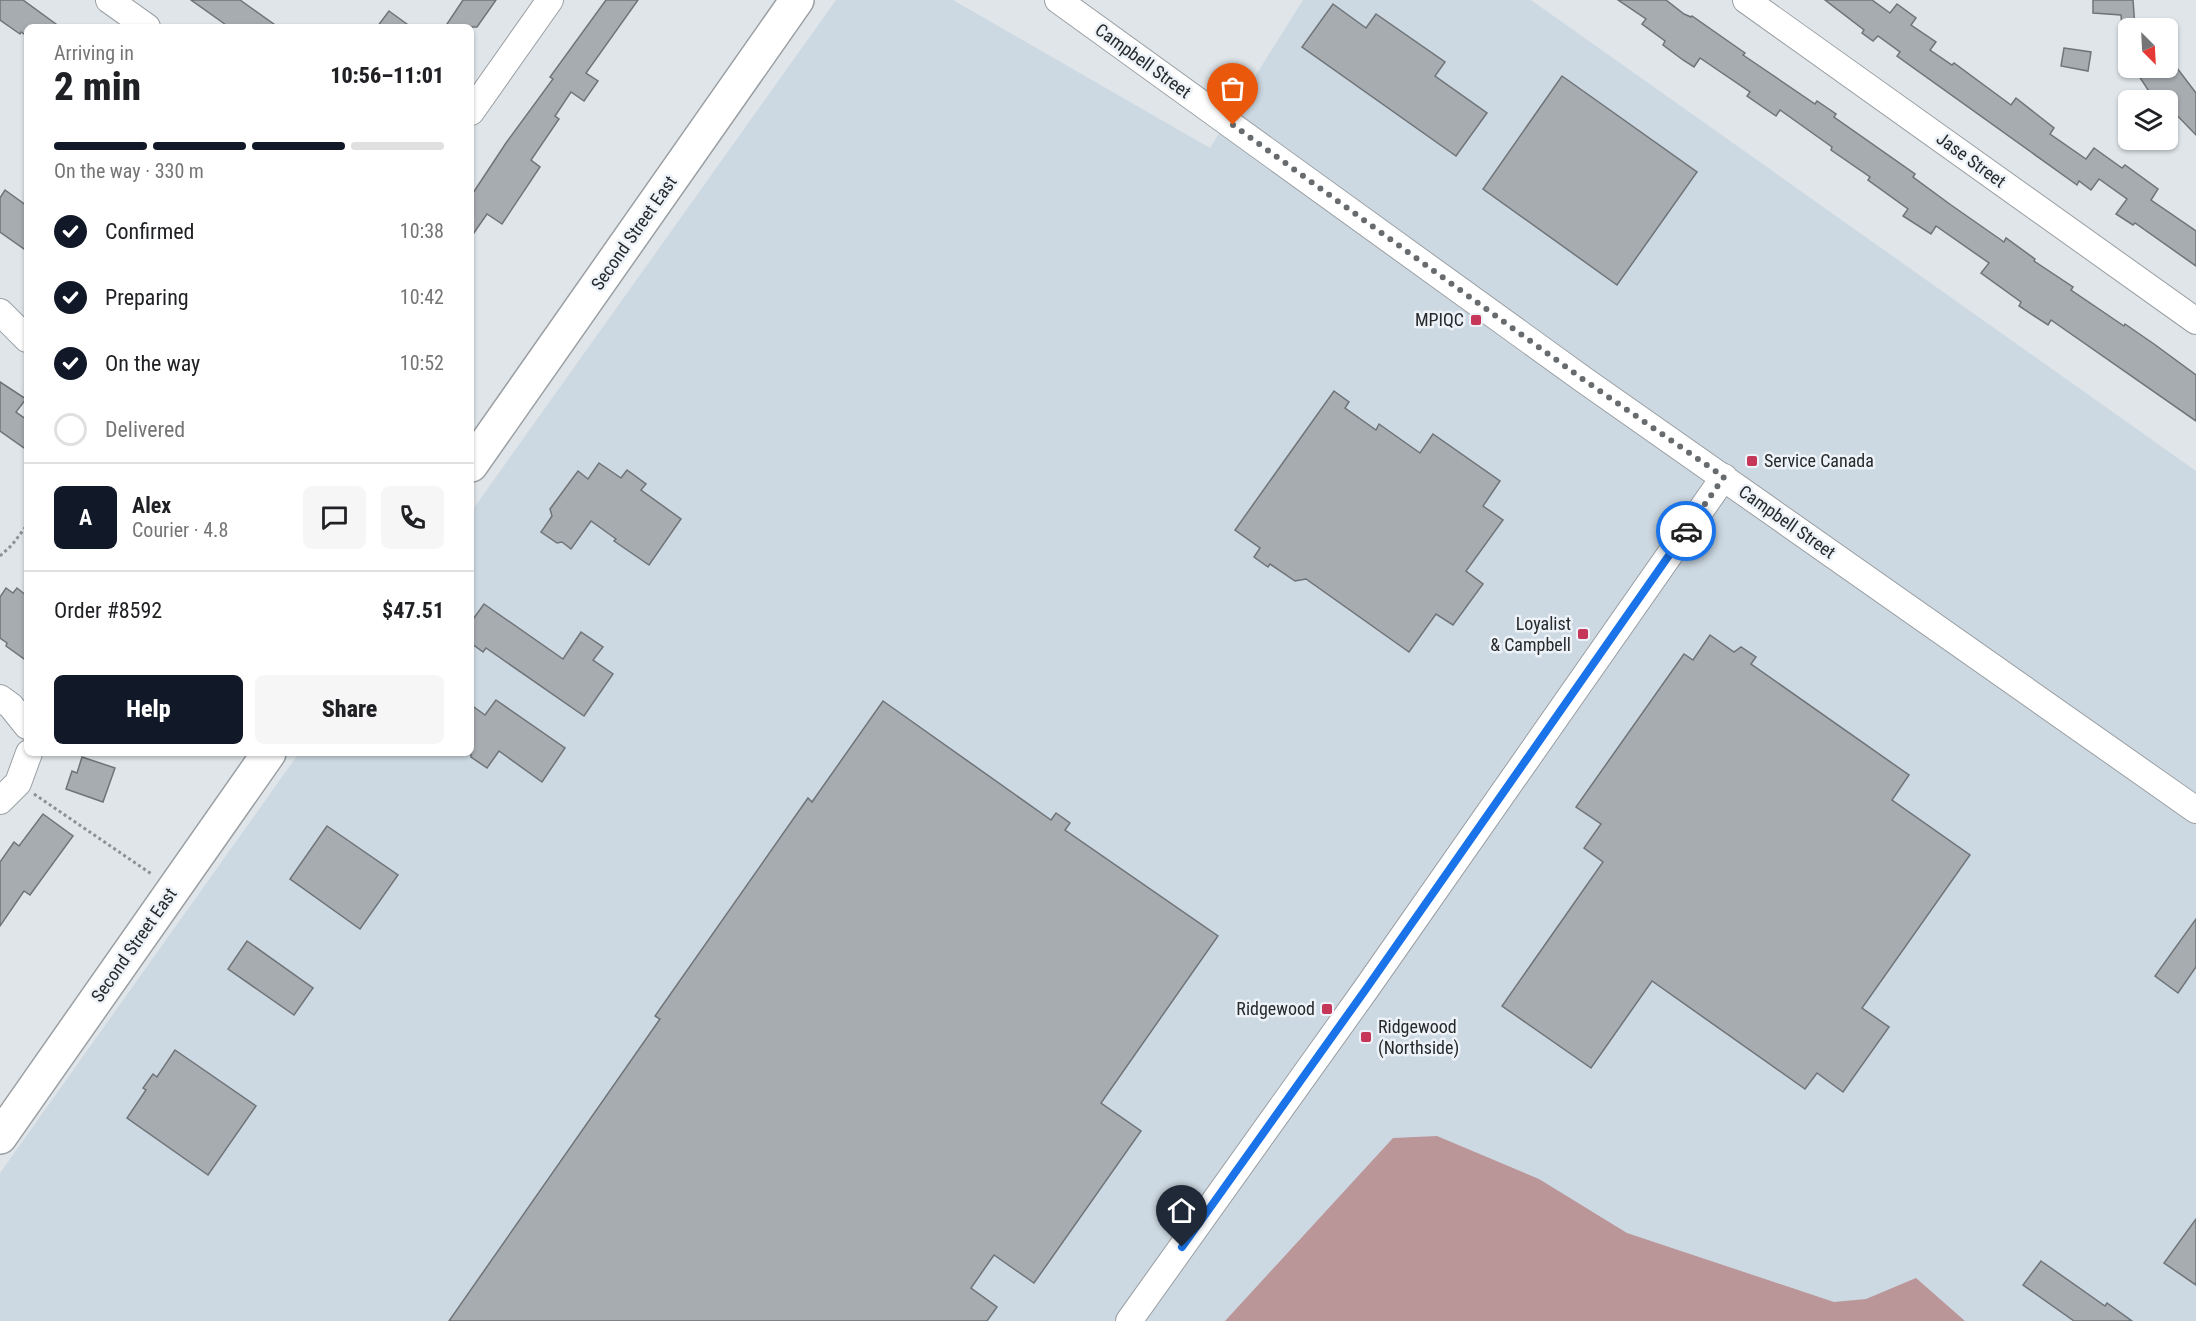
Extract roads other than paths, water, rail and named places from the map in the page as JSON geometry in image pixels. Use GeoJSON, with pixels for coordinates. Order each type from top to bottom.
{"type":"FeatureCollection","features":[{"type":"Feature","properties":{"kind":"main road","name":"Second Street East"},"geometry":{"type":"LineString","coordinates":[[474,461],[797,0]]}},
{"type":"Feature","properties":{"kind":"main road","name":"Second Street East"},"geometry":{"type":"LineString","coordinates":[[0,1137],[267,756]]}},
{"type":"Feature","properties":{"kind":"street"},"geometry":{"type":"LineString","coordinates":[[109,0],[143,24]]}},
{"type":"Feature","properties":{"kind":"street"},"geometry":{"type":"LineString","coordinates":[[474,108],[550,0]]}},
{"type":"Feature","properties":{"kind":"street","name":"Campbell Street"},"geometry":{"type":"LineString","coordinates":[[1058,0],[1584,380],[2196,810]]}},
{"type":"Feature","properties":{"kind":"street","name":"Jase Street"},"geometry":{"type":"LineString","coordinates":[[1746,0],[2196,321]]}},
{"type":"Feature","properties":{"kind":"street"},"geometry":{"type":"LineString","coordinates":[[0,312],[24,336]]}},
{"type":"Feature","properties":{"kind":"street"},"geometry":{"type":"LineString","coordinates":[[1129,1321],[1373,979],[1724,477]]}},
{"type":"Feature","properties":{"kind":"street"},"geometry":{"type":"LineString","coordinates":[[0,698],[11,706],[24,722]]}},
{"type":"Feature","properties":{"kind":"street"},"geometry":{"type":"LineString","coordinates":[[0,801],[18,783],[28,756]]}},
{"type":"Feature","properties":{"kind":"place","name":"MPIQC"},"geometry":{"type":"Point","coordinates":[1476,320]}},
{"type":"Feature","properties":{"kind":"place","name":"Service Canada"},"geometry":{"type":"Point","coordinates":[1752,461]}},
{"type":"Feature","properties":{"kind":"place","name":"Loyalist & Campbell"},"geometry":{"type":"Point","coordinates":[1583,634]}},
{"type":"Feature","properties":{"kind":"place","name":"Ridgewood"},"geometry":{"type":"Point","coordinates":[1327,1009]}},
{"type":"Feature","properties":{"kind":"place","name":"Ridgewood (Northside)"},"geometry":{"type":"Point","coordinates":[1366,1037]}}]}
